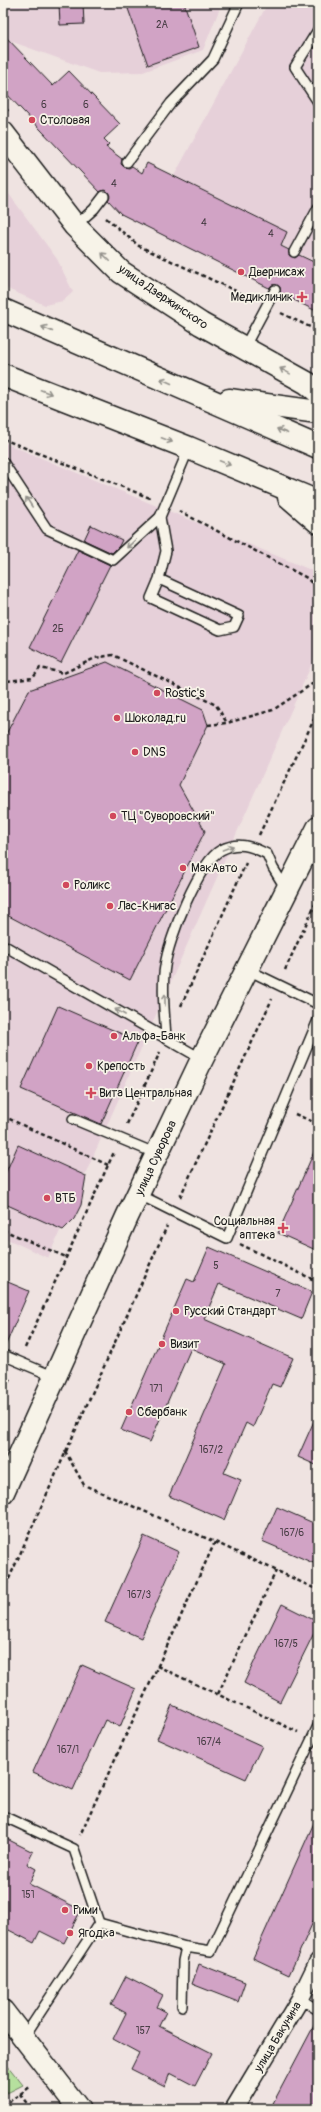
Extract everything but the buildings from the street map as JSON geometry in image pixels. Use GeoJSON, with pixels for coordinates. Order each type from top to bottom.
{"type":"FeatureCollection","features":[{"type":"Feature","properties":{"kind":"main road","name":"улица Дзержинского"},"geometry":{"type":"LineString","coordinates":[[8,136],[75,226],[121,272],[201,324],[307,383],[318,392]]}},
{"type":"Feature","properties":{"kind":"main road"},"geometry":{"type":"LineString","coordinates":[[3,310],[318,447]]}},
{"type":"Feature","properties":{"kind":"main road"},"geometry":{"type":"LineString","coordinates":[[5,379],[189,448],[318,502]]}},
{"type":"Feature","properties":{"kind":"main road"},"geometry":{"type":"LineString","coordinates":[[202,396],[318,412]]}},
{"type":"Feature","properties":{"kind":"main road"},"geometry":{"type":"LineString","coordinates":[[272,482],[318,522]]}},
{"type":"Feature","properties":{"kind":"main road","name":"улица Суворова"},"geometry":{"type":"LineString","coordinates":[[3,1492],[138,1194],[202,1059],[318,828]]}},
{"type":"Feature","properties":{"kind":"street","name":"улица Бакунина"},"geometry":{"type":"LineString","coordinates":[[234,2109],[300,2000],[316,1970]]}},
{"type":"Feature","properties":{"kind":"street"},"geometry":{"type":"LineString","coordinates":[[3,2011],[78,2109]]}},
{"type":"Feature","properties":{"kind":"lane"},"geometry":{"type":"LineString","coordinates":[[127,162],[171,103],[213,58],[239,3]]}},
{"type":"Feature","properties":{"kind":"lane"},"geometry":{"type":"LineString","coordinates":[[318,30],[295,67],[318,102]]}},
{"type":"Feature","properties":{"kind":"lane"},"geometry":{"type":"LineString","coordinates":[[75,226],[104,196]]}},
{"type":"Feature","properties":{"kind":"lane"},"geometry":{"type":"LineString","coordinates":[[294,252],[318,208]]}},
{"type":"Feature","properties":{"kind":"lane"},"geometry":{"type":"LineString","coordinates":[[244,348],[265,305],[275,290]]}},
{"type":"Feature","properties":{"kind":"lane"},"geometry":{"type":"LineString","coordinates":[[3,462],[46,529],[113,560],[160,517],[189,448]]}},
{"type":"Feature","properties":{"kind":"lane"},"geometry":{"type":"LineString","coordinates":[[159,579],[239,616],[234,627],[220,630],[151,598],[159,579],[166,551],[160,517]]}},
{"type":"Feature","properties":{"kind":"lane"},"geometry":{"type":"LineString","coordinates":[[166,1039],[165,966],[175,930],[203,868],[220,850],[234,845],[249,845],[267,854],[273,868],[287,891]]}},
{"type":"Feature","properties":{"kind":"lane"},"geometry":{"type":"LineString","coordinates":[[3,945],[202,1059]]}},
{"type":"Feature","properties":{"kind":"lane"},"geometry":{"type":"LineString","coordinates":[[248,970],[318,1004]]}},
{"type":"Feature","properties":{"kind":"lane"},"geometry":{"type":"LineString","coordinates":[[138,1194],[227,1238],[318,1020]]}},
{"type":"Feature","properties":{"kind":"lane"},"geometry":{"type":"LineString","coordinates":[[73,1119],[157,1154]]}},
{"type":"Feature","properties":{"kind":"lane"},"geometry":{"type":"LineString","coordinates":[[3,1355],[55,1378]]}},
{"type":"Feature","properties":{"kind":"lane"},"geometry":{"type":"LineString","coordinates":[[99,1923],[186,1947],[211,1951],[318,1726]]}},
{"type":"Feature","properties":{"kind":"lane"},"geometry":{"type":"LineString","coordinates":[[3,1816],[74,1849],[99,1923]]}},
{"type":"Feature","properties":{"kind":"lane"},"geometry":{"type":"LineString","coordinates":[[24,2037],[99,1923]]}},
{"type":"Feature","properties":{"kind":"lane"},"geometry":{"type":"LineString","coordinates":[[182,2006],[183,1961],[186,1947]]}},
{"type":"Feature","properties":{"kind":"lane"},"geometry":{"type":"LineString","coordinates":[[300,2000],[318,2010]]}},
{"type":"Feature","properties":{"kind":"path"},"geometry":{"type":"LineString","coordinates":[[3,104],[8,136]]}},
{"type":"Feature","properties":{"kind":"path"},"geometry":{"type":"LineString","coordinates":[[94,208],[139,246],[318,331]]}},
{"type":"Feature","properties":{"kind":"path"},"geometry":{"type":"LineString","coordinates":[[7,681],[32,678],[40,668],[64,673],[95,658],[113,655],[216,704],[227,723]]}},
{"type":"Feature","properties":{"kind":"path"},"geometry":{"type":"LineString","coordinates":[[208,726],[227,723],[273,710],[318,680]]}},
{"type":"Feature","properties":{"kind":"path"},"geometry":{"type":"LineString","coordinates":[[3,1592],[173,1211],[318,898]]}},
{"type":"Feature","properties":{"kind":"path"},"geometry":{"type":"LineString","coordinates":[[281,1108],[318,1124]]}},
{"type":"Feature","properties":{"kind":"path"},"geometry":{"type":"LineString","coordinates":[[3,1116],[108,1165]]}},
{"type":"Feature","properties":{"kind":"path"},"geometry":{"type":"LineString","coordinates":[[3,1230],[66,1257]]}},
{"type":"Feature","properties":{"kind":"path"},"geometry":{"type":"LineString","coordinates":[[227,1238],[318,1282]]}},
{"type":"Feature","properties":{"kind":"path"},"geometry":{"type":"LineString","coordinates":[[65,1451],[84,1485],[215,1542],[318,1590]]}},
{"type":"Feature","properties":{"kind":"path"},"geometry":{"type":"LineString","coordinates":[[74,1849],[215,1542]]}},
{"type":"Feature","properties":{"kind":"path"},"geometry":{"type":"LineString","coordinates":[[218,1694],[276,1571]]}},
{"type":"Feature","properties":{"kind":"path"},"geometry":{"type":"LineString","coordinates":[[157,1666],[312,1738]]}},
{"type":"Feature","properties":{"kind":"path"},"geometry":{"type":"LineString","coordinates":[[3,2106],[30,2086]]}},
{"type":"Feature","properties":{"kind":"path"},"geometry":{"type":"LineString","coordinates":[[20,2094],[31,2109]]}},
{"type":"Feature","properties":{"kind":"shaded area"},"geometry":{"type":"Polygon","coordinates":[[[3,3],[222,3],[203,50],[143,72],[99,73],[10,41],[3,47],[3,3]]]}},
{"type":"Feature","properties":{"kind":"shaded area"},"geometry":{"type":"Polygon","coordinates":[[[268,3],[318,3],[318,263],[281,245],[287,232],[174,176],[268,3]]]}},
{"type":"Feature","properties":{"kind":"shaded area"},"geometry":{"type":"Polygon","coordinates":[[[3,186],[57,259],[73,292],[63,301],[45,305],[3,287],[3,186]]]}},
{"type":"Feature","properties":{"kind":"shaded area"},"geometry":{"type":"Polygon","coordinates":[[[5,443],[318,573],[318,650],[48,1258],[3,1237],[3,448],[5,443]]]}},
{"type":"Feature","properties":{"kind":"green space"},"geometry":{"type":"Polygon","coordinates":[[[3,2060],[23,2085],[3,2095],[3,2060]]]}},
{"type":"Feature","properties":{"kind":"place","name":"Столовая"},"geometry":{"type":"Point","coordinates":[32,120]}},
{"type":"Feature","properties":{"kind":"place","name":"Двернисаж"},"geometry":{"type":"Point","coordinates":[241,272]}},
{"type":"Feature","properties":{"kind":"place","name":"Медиклиник"},"geometry":{"type":"Point","coordinates":[302,297]}},
{"type":"Feature","properties":{"kind":"place","name":"Rostic's"},"geometry":{"type":"Point","coordinates":[157,693]}},
{"type":"Feature","properties":{"kind":"place","name":"Шоколад.ru"},"geometry":{"type":"Point","coordinates":[117,718]}},
{"type":"Feature","properties":{"kind":"place","name":"DNS"},"geometry":{"type":"Point","coordinates":[135,752]}},
{"type":"Feature","properties":{"kind":"place","name":"ТЦ \"Суворовский\""},"geometry":{"type":"Point","coordinates":[113,816]}},
{"type":"Feature","properties":{"kind":"place","name":"МакАвто"},"geometry":{"type":"Point","coordinates":[183,868]}},
{"type":"Feature","properties":{"kind":"place","name":"Роликс"},"geometry":{"type":"Point","coordinates":[66,885]}},
{"type":"Feature","properties":{"kind":"place","name":"Лас-Книгас"},"geometry":{"type":"Point","coordinates":[110,906]}},
{"type":"Feature","properties":{"kind":"place","name":"Альфа-Банк"},"geometry":{"type":"Point","coordinates":[114,1036]}},
{"type":"Feature","properties":{"kind":"place","name":"Крепость"},"geometry":{"type":"Point","coordinates":[89,1066]}},
{"type":"Feature","properties":{"kind":"place","name":"Вита Центральная"},"geometry":{"type":"Point","coordinates":[91,1093]}},
{"type":"Feature","properties":{"kind":"place","name":"ВТБ"},"geometry":{"type":"Point","coordinates":[47,1198]}},
{"type":"Feature","properties":{"kind":"place","name":"Социальная аптека"},"geometry":{"type":"Point","coordinates":[283,1228]}},
{"type":"Feature","properties":{"kind":"place","name":"Русский Стандарт"},"geometry":{"type":"Point","coordinates":[176,1311]}},
{"type":"Feature","properties":{"kind":"place","name":"Визит"},"geometry":{"type":"Point","coordinates":[162,1344]}},
{"type":"Feature","properties":{"kind":"place","name":"Сбербанк"},"geometry":{"type":"Point","coordinates":[129,1412]}},
{"type":"Feature","properties":{"kind":"place","name":"Рими"},"geometry":{"type":"Point","coordinates":[65,1910]}},
{"type":"Feature","properties":{"kind":"place","name":"Ягодка"},"geometry":{"type":"Point","coordinates":[70,1933]}}]}
